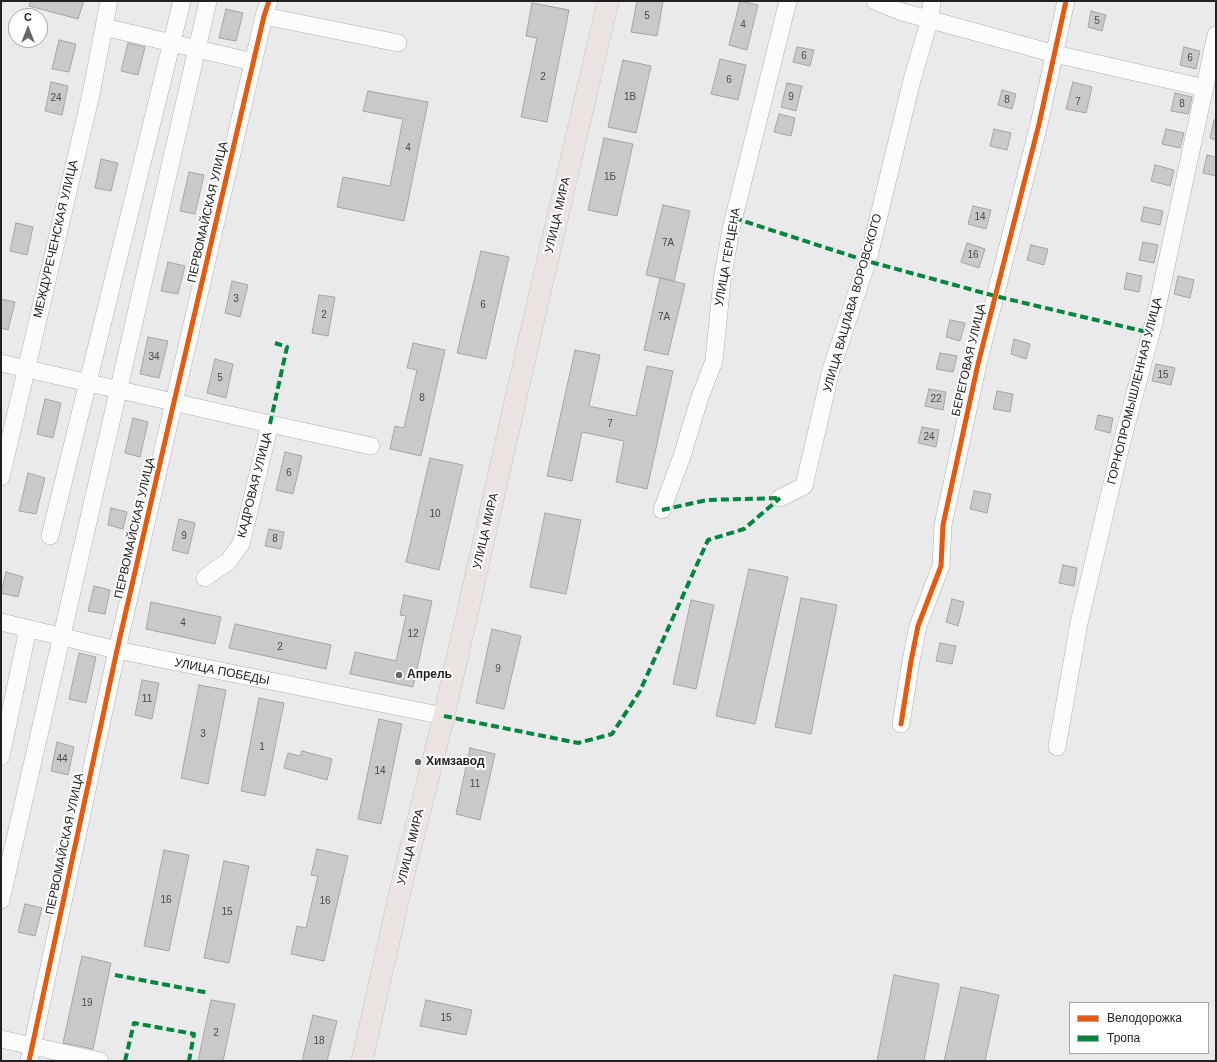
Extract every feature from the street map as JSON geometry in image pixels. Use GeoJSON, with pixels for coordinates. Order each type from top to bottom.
{"type":"FeatureCollection","features":[{"type":"Feature","properties":{"kind":"main road","name":"УЛИЦА МИРА"},"geometry":{"type":"LineString","coordinates":[[362,1061],[407,863],[444,716],[529,338],[608,1]]}},
{"type":"Feature","properties":{"kind":"street","name":"МЕЖДУРЕЧЕНСКАЯ УЛИЦА"},"geometry":{"type":"LineString","coordinates":[[1,477],[91,94],[109,1]]}},
{"type":"Feature","properties":{"kind":"street"},"geometry":{"type":"LineString","coordinates":[[50,536],[182,1]]}},
{"type":"Feature","properties":{"kind":"street"},"geometry":{"type":"LineString","coordinates":[[1,900],[208,1]]}},
{"type":"Feature","properties":{"kind":"street","name":"УЛИЦА ГЕРЦЕНА"},"geometry":{"type":"LineString","coordinates":[[662,510],[682,456],[700,397],[714,361],[722,281],[732,229],[788,1]]}},
{"type":"Feature","properties":{"kind":"street"},"geometry":{"type":"LineString","coordinates":[[875,1],[899,11],[1055,54],[1205,88]]}},
{"type":"Feature","properties":{"kind":"street","name":"УЛИЦА ВАЦЛАВА ВОРОВСКОГО"},"geometry":{"type":"LineString","coordinates":[[780,498],[804,486],[831,370],[869,256],[912,80],[930,20],[932,1]]}},
{"type":"Feature","properties":{"kind":"street","name":"БЕРЕГОВАЯ УЛИЦА"},"geometry":{"type":"LineString","coordinates":[[901,724],[918,626],[941,566],[943,525],[978,364],[1039,124],[1066,1]]}},
{"type":"Feature","properties":{"kind":"street"},"geometry":{"type":"LineString","coordinates":[[266,5],[398,43]]}},
{"type":"Feature","properties":{"kind":"street","name":"ПЕРВОМАЙСКАЯ УЛИЦА"},"geometry":{"type":"LineString","coordinates":[[31,1053],[117,650],[266,5]]}},
{"type":"Feature","properties":{"kind":"street"},"geometry":{"type":"LineString","coordinates":[[104,27],[253,62]]}},
{"type":"Feature","properties":{"kind":"street","name":"ГОРНОПРОМЫШЛЕННАЯ УЛИЦА"},"geometry":{"type":"LineString","coordinates":[[1057,747],[1079,623],[1121,445],[1154,322],[1216,35]]}},
{"type":"Feature","properties":{"kind":"street"},"geometry":{"type":"LineString","coordinates":[[1,363],[371,446]]}},
{"type":"Feature","properties":{"kind":"street","name":"КАДРОВАЯ УЛИЦА"},"geometry":{"type":"LineString","coordinates":[[205,578],[214,570],[228,562],[241,544],[270,424]]}},
{"type":"Feature","properties":{"kind":"street","name":"УЛИЦА ПОБЕДЫ"},"geometry":{"type":"LineString","coordinates":[[1,622],[61,638],[117,650],[444,716]]}},
{"type":"Feature","properties":{"kind":"street"},"geometry":{"type":"LineString","coordinates":[[1,756],[28,629]]}},
{"type":"Feature","properties":{"kind":"street"},"geometry":{"type":"LineString","coordinates":[[1,1039],[31,1053],[100,1061]]}},
{"type":"Feature","properties":{"kind":"building"},"geometry":{"type":"Polygon","coordinates":[[[31,1],[84,1],[78,19],[48,11],[48,8],[29,6],[31,1]]]}},
{"type":"Feature","properties":{"kind":"building"},"geometry":{"type":"Polygon","coordinates":[[[637,1],[663,1],[657,36],[631,32],[637,1]]]}},
{"type":"Feature","properties":{"kind":"building"},"geometry":{"type":"Polygon","coordinates":[[[740,1],[758,5],[747,50],[729,45],[740,1]]]}},
{"type":"Feature","properties":{"kind":"building"},"geometry":{"type":"Polygon","coordinates":[[[532,3],[569,10],[547,122],[521,117],[537,38],[526,36],[532,3]]]}},
{"type":"Feature","properties":{"kind":"building"},"geometry":{"type":"Polygon","coordinates":[[[226,9],[243,13],[236,41],[219,38],[226,9]]]}},
{"type":"Feature","properties":{"kind":"building"},"geometry":{"type":"Polygon","coordinates":[[[1091,11],[1106,15],[1102,31],[1088,27],[1091,11]]]}},
{"type":"Feature","properties":{"kind":"building"},"geometry":{"type":"Polygon","coordinates":[[[59,40],[76,44],[69,72],[52,69],[59,40]]]}},
{"type":"Feature","properties":{"kind":"building"},"geometry":{"type":"Polygon","coordinates":[[[128,43],[145,47],[138,75],[121,71],[128,43]]]}},
{"type":"Feature","properties":{"kind":"building"},"geometry":{"type":"Polygon","coordinates":[[[797,47],[814,50],[810,66],[793,62],[797,47]]]}},
{"type":"Feature","properties":{"kind":"building"},"geometry":{"type":"Polygon","coordinates":[[[1184,47],[1200,51],[1196,69],[1180,65],[1184,47]]]}},
{"type":"Feature","properties":{"kind":"building"},"geometry":{"type":"Polygon","coordinates":[[[720,59],[746,65],[738,100],[711,94],[720,59]]]}},
{"type":"Feature","properties":{"kind":"building"},"geometry":{"type":"Polygon","coordinates":[[[623,60],[651,66],[636,133],[608,127],[623,60]]]}},
{"type":"Feature","properties":{"kind":"building"},"geometry":{"type":"Polygon","coordinates":[[[51,82],[68,86],[62,115],[45,111],[51,82]]]}},
{"type":"Feature","properties":{"kind":"building"},"geometry":{"type":"Polygon","coordinates":[[[1073,82],[1092,87],[1086,113],[1066,109],[1073,82]]]}},
{"type":"Feature","properties":{"kind":"building"},"geometry":{"type":"Polygon","coordinates":[[[787,83],[802,86],[796,111],[781,107],[787,83]]]}},
{"type":"Feature","properties":{"kind":"building"},"geometry":{"type":"Polygon","coordinates":[[[1002,90],[1016,94],[1012,109],[998,105],[1002,90]]]}},
{"type":"Feature","properties":{"kind":"building"},"geometry":{"type":"Polygon","coordinates":[[[368,91],[428,102],[404,221],[337,207],[343,177],[390,186],[403,119],[363,111],[368,91]]]}},
{"type":"Feature","properties":{"kind":"building"},"geometry":{"type":"Polygon","coordinates":[[[1175,93],[1192,97],[1188,114],[1171,111],[1175,93]]]}},
{"type":"Feature","properties":{"kind":"building"},"geometry":{"type":"Polygon","coordinates":[[[779,114],[795,118],[791,136],[774,132],[779,114]]]}},
{"type":"Feature","properties":{"kind":"building"},"geometry":{"type":"Polygon","coordinates":[[[1214,120],[1216,120],[1216,140],[1210,138],[1214,120]]]}},
{"type":"Feature","properties":{"kind":"building"},"geometry":{"type":"Polygon","coordinates":[[[994,129],[1011,133],[1007,150],[990,146],[994,129]]]}},
{"type":"Feature","properties":{"kind":"building"},"geometry":{"type":"Polygon","coordinates":[[[1166,129],[1184,133],[1180,148],[1162,144],[1166,129]]]}},
{"type":"Feature","properties":{"kind":"building"},"geometry":{"type":"Polygon","coordinates":[[[604,138],[633,144],[617,216],[588,210],[604,138]]]}},
{"type":"Feature","properties":{"kind":"building"},"geometry":{"type":"Polygon","coordinates":[[[1207,155],[1216,157],[1216,176],[1203,173],[1207,155]]]}},
{"type":"Feature","properties":{"kind":"building"},"geometry":{"type":"Polygon","coordinates":[[[101,159],[118,163],[111,191],[95,188],[101,159]]]}},
{"type":"Feature","properties":{"kind":"building"},"geometry":{"type":"Polygon","coordinates":[[[1155,165],[1174,170],[1170,186],[1151,181],[1155,165]]]}},
{"type":"Feature","properties":{"kind":"building"},"geometry":{"type":"Polygon","coordinates":[[[189,172],[204,175],[195,214],[180,211],[189,172]]]}},
{"type":"Feature","properties":{"kind":"building"},"geometry":{"type":"Polygon","coordinates":[[[663,205],[690,211],[674,281],[646,275],[663,205]]]}},
{"type":"Feature","properties":{"kind":"building"},"geometry":{"type":"Polygon","coordinates":[[[973,206],[991,210],[986,229],[968,224],[973,206]]]}},
{"type":"Feature","properties":{"kind":"building"},"geometry":{"type":"Polygon","coordinates":[[[1144,207],[1163,211],[1160,225],[1141,221],[1144,207]]]}},
{"type":"Feature","properties":{"kind":"building"},"geometry":{"type":"Polygon","coordinates":[[[16,223],[33,227],[27,255],[10,251],[16,223]]]}},
{"type":"Feature","properties":{"kind":"building"},"geometry":{"type":"Polygon","coordinates":[[[1143,242],[1158,245],[1154,263],[1139,260],[1143,242]]]}},
{"type":"Feature","properties":{"kind":"building"},"geometry":{"type":"Polygon","coordinates":[[[967,243],[985,249],[979,268],[961,262],[967,243]]]}},
{"type":"Feature","properties":{"kind":"building"},"geometry":{"type":"Polygon","coordinates":[[[1031,245],[1048,249],[1044,265],[1027,260],[1031,245]]]}},
{"type":"Feature","properties":{"kind":"building"},"geometry":{"type":"Polygon","coordinates":[[[481,251],[509,257],[486,359],[457,353],[481,251]]]}},
{"type":"Feature","properties":{"kind":"building"},"geometry":{"type":"Polygon","coordinates":[[[168,262],[185,266],[178,294],[161,291],[168,262]]]}},
{"type":"Feature","properties":{"kind":"building"},"geometry":{"type":"Polygon","coordinates":[[[1127,273],[1142,276],[1139,292],[1124,289],[1127,273]]]}},
{"type":"Feature","properties":{"kind":"building"},"geometry":{"type":"Polygon","coordinates":[[[1178,276],[1194,280],[1190,298],[1174,294],[1178,276]]]}},
{"type":"Feature","properties":{"kind":"building"},"geometry":{"type":"Polygon","coordinates":[[[660,278],[685,284],[668,355],[644,350],[660,278]]]}},
{"type":"Feature","properties":{"kind":"building"},"geometry":{"type":"Polygon","coordinates":[[[232,281],[248,285],[240,317],[225,313],[232,281]]]}},
{"type":"Feature","properties":{"kind":"building"},"geometry":{"type":"Polygon","coordinates":[[[319,295],[335,297],[328,336],[312,333],[319,295]]]}},
{"type":"Feature","properties":{"kind":"building"},"geometry":{"type":"Polygon","coordinates":[[[1,299],[15,302],[8,330],[1,328],[1,299]]]}},
{"type":"Feature","properties":{"kind":"building"},"geometry":{"type":"Polygon","coordinates":[[[950,320],[965,323],[960,341],[946,337],[950,320]]]}},
{"type":"Feature","properties":{"kind":"building"},"geometry":{"type":"Polygon","coordinates":[[[148,337],[168,341],[159,378],[140,374],[148,337]]]}},
{"type":"Feature","properties":{"kind":"building"},"geometry":{"type":"Polygon","coordinates":[[[1014,339],[1030,344],[1026,359],[1011,354],[1014,339]]]}},
{"type":"Feature","properties":{"kind":"building"},"geometry":{"type":"Polygon","coordinates":[[[413,343],[445,350],[421,456],[390,449],[395,426],[404,428],[417,370],[407,368],[413,343]]]}},
{"type":"Feature","properties":{"kind":"building"},"geometry":{"type":"Polygon","coordinates":[[[575,350],[600,355],[589,406],[636,416],[647,366],[673,371],[647,489],[616,482],[624,441],[582,432],[572,481],[547,476],[575,350]]]}},
{"type":"Feature","properties":{"kind":"building"},"geometry":{"type":"Polygon","coordinates":[[[940,353],[957,356],[953,372],[936,369],[940,353]]]}},
{"type":"Feature","properties":{"kind":"building"},"geometry":{"type":"Polygon","coordinates":[[[215,359],[233,364],[226,398],[207,393],[215,359]]]}},
{"type":"Feature","properties":{"kind":"building"},"geometry":{"type":"Polygon","coordinates":[[[1156,364],[1175,368],[1171,385],[1152,381],[1156,364]]]}},
{"type":"Feature","properties":{"kind":"building"},"geometry":{"type":"Polygon","coordinates":[[[929,389],[946,392],[943,410],[925,406],[929,389]]]}},
{"type":"Feature","properties":{"kind":"building"},"geometry":{"type":"Polygon","coordinates":[[[997,391],[1013,394],[1010,412],[993,409],[997,391]]]}},
{"type":"Feature","properties":{"kind":"building"},"geometry":{"type":"Polygon","coordinates":[[[45,399],[61,403],[53,438],[37,434],[45,399]]]}},
{"type":"Feature","properties":{"kind":"building"},"geometry":{"type":"Polygon","coordinates":[[[1098,415],[1113,418],[1110,433],[1095,429],[1098,415]]]}},
{"type":"Feature","properties":{"kind":"building"},"geometry":{"type":"Polygon","coordinates":[[[133,418],[148,422],[140,457],[125,453],[133,418]]]}},
{"type":"Feature","properties":{"kind":"building"},"geometry":{"type":"Polygon","coordinates":[[[922,427],[939,430],[936,447],[918,443],[922,427]]]}},
{"type":"Feature","properties":{"kind":"building"},"geometry":{"type":"Polygon","coordinates":[[[285,452],[302,456],[293,494],[276,490],[285,452]]]}},
{"type":"Feature","properties":{"kind":"building"},"geometry":{"type":"Polygon","coordinates":[[[430,458],[463,465],[439,570],[406,562],[430,458]]]}},
{"type":"Feature","properties":{"kind":"building"},"geometry":{"type":"Polygon","coordinates":[[[28,473],[45,478],[36,514],[19,511],[28,473]]]}},
{"type":"Feature","properties":{"kind":"building"},"geometry":{"type":"Polygon","coordinates":[[[974,491],[991,494],[987,513],[970,509],[974,491]]]}},
{"type":"Feature","properties":{"kind":"building"},"geometry":{"type":"Polygon","coordinates":[[[111,508],[127,512],[123,529],[108,525],[111,508]]]}},
{"type":"Feature","properties":{"kind":"building"},"geometry":{"type":"Polygon","coordinates":[[[545,513],[581,520],[566,594],[530,587],[545,513]]]}},
{"type":"Feature","properties":{"kind":"building"},"geometry":{"type":"Polygon","coordinates":[[[179,519],[195,523],[188,554],[172,550],[179,519]]]}},
{"type":"Feature","properties":{"kind":"building"},"geometry":{"type":"Polygon","coordinates":[[[269,529],[284,532],[281,549],[265,546],[269,529]]]}},
{"type":"Feature","properties":{"kind":"building"},"geometry":{"type":"Polygon","coordinates":[[[1063,565],[1077,568],[1074,586],[1059,583],[1063,565]]]}},
{"type":"Feature","properties":{"kind":"building"},"geometry":{"type":"Polygon","coordinates":[[[749,569],[788,577],[755,724],[716,716],[749,569]]]}},
{"type":"Feature","properties":{"kind":"building"},"geometry":{"type":"Polygon","coordinates":[[[6,572],[23,577],[18,597],[1,593],[6,572]]]}},
{"type":"Feature","properties":{"kind":"building"},"geometry":{"type":"Polygon","coordinates":[[[94,586],[110,590],[105,614],[88,611],[94,586]]]}},
{"type":"Feature","properties":{"kind":"building"},"geometry":{"type":"Polygon","coordinates":[[[404,595],[432,601],[413,687],[350,674],[355,652],[396,661],[406,616],[400,615],[404,595]]]}},
{"type":"Feature","properties":{"kind":"building"},"geometry":{"type":"Polygon","coordinates":[[[801,598],[837,605],[811,734],[775,727],[801,598]]]}},
{"type":"Feature","properties":{"kind":"building"},"geometry":{"type":"Polygon","coordinates":[[[952,599],[964,602],[958,626],[946,622],[952,599]]]}},
{"type":"Feature","properties":{"kind":"building"},"geometry":{"type":"Polygon","coordinates":[[[691,600],[714,605],[696,689],[673,684],[691,600]]]}},
{"type":"Feature","properties":{"kind":"building"},"geometry":{"type":"Polygon","coordinates":[[[151,602],[221,617],[215,644],[146,629],[151,602]]]}},
{"type":"Feature","properties":{"kind":"building"},"geometry":{"type":"Polygon","coordinates":[[[235,624],[331,645],[326,669],[229,648],[235,624]]]}},
{"type":"Feature","properties":{"kind":"building"},"geometry":{"type":"Polygon","coordinates":[[[492,629],[521,636],[504,709],[476,703],[492,629]]]}},
{"type":"Feature","properties":{"kind":"building"},"geometry":{"type":"Polygon","coordinates":[[[940,643],[956,646],[952,664],[936,661],[940,643]]]}},
{"type":"Feature","properties":{"kind":"building"},"geometry":{"type":"Polygon","coordinates":[[[79,653],[96,657],[86,703],[69,699],[79,653]]]}},
{"type":"Feature","properties":{"kind":"building"},"geometry":{"type":"Polygon","coordinates":[[[142,680],[159,683],[152,719],[135,715],[142,680]]]}},
{"type":"Feature","properties":{"kind":"building"},"geometry":{"type":"Polygon","coordinates":[[[199,685],[226,690],[208,784],[181,778],[199,685]]]}},
{"type":"Feature","properties":{"kind":"building"},"geometry":{"type":"Polygon","coordinates":[[[259,698],[284,703],[265,796],[241,791],[259,698]]]}},
{"type":"Feature","properties":{"kind":"building"},"geometry":{"type":"Polygon","coordinates":[[[379,719],[402,724],[381,824],[358,819],[379,719]]]}},
{"type":"Feature","properties":{"kind":"building"},"geometry":{"type":"Polygon","coordinates":[[[57,742],[74,747],[68,775],[51,771],[57,742]]]}},
{"type":"Feature","properties":{"kind":"building"},"geometry":{"type":"Polygon","coordinates":[[[470,748],[495,754],[480,820],[456,814],[470,748]]]}},
{"type":"Feature","properties":{"kind":"building"},"geometry":{"type":"Polygon","coordinates":[[[302,751],[332,759],[327,780],[284,768],[288,753],[300,756],[302,751]]]}},
{"type":"Feature","properties":{"kind":"building"},"geometry":{"type":"Polygon","coordinates":[[[317,849],[348,856],[324,961],[291,954],[297,926],[306,928],[318,876],[311,875],[317,849]]]}},
{"type":"Feature","properties":{"kind":"building"},"geometry":{"type":"Polygon","coordinates":[[[164,850],[189,855],[169,951],[144,946],[164,850]]]}},
{"type":"Feature","properties":{"kind":"building"},"geometry":{"type":"Polygon","coordinates":[[[224,861],[249,866],[229,963],[204,958],[224,861]]]}},
{"type":"Feature","properties":{"kind":"building"},"geometry":{"type":"Polygon","coordinates":[[[25,904],[42,908],[35,936],[18,932],[25,904]]]}},
{"type":"Feature","properties":{"kind":"building"},"geometry":{"type":"Polygon","coordinates":[[[82,956],[111,963],[93,1049],[63,1043],[82,956]]]}},
{"type":"Feature","properties":{"kind":"building"},"geometry":{"type":"Polygon","coordinates":[[[894,975],[939,984],[924,1061],[877,1061],[894,975]]]}},
{"type":"Feature","properties":{"kind":"building"},"geometry":{"type":"Polygon","coordinates":[[[961,987],[999,995],[985,1061],[944,1061],[961,987]]]}},
{"type":"Feature","properties":{"kind":"building"},"geometry":{"type":"Polygon","coordinates":[[[211,1000],[235,1004],[223,1061],[198,1061],[211,1000]]]}},
{"type":"Feature","properties":{"kind":"building"},"geometry":{"type":"Polygon","coordinates":[[[426,1000],[472,1010],[466,1035],[420,1026],[426,1000]]]}},
{"type":"Feature","properties":{"kind":"building"},"geometry":{"type":"Polygon","coordinates":[[[313,1015],[337,1021],[327,1061],[302,1061],[313,1015]]]}},
{"type":"Feature","properties":{"kind":"marked path"},"geometry":{"type":"LineString","coordinates":[[734,218],[867,261],[995,296],[1151,333]]}},
{"type":"Feature","properties":{"kind":"marked path"},"geometry":{"type":"LineString","coordinates":[[270,424],[287,347],[275,343]]}},
{"type":"Feature","properties":{"kind":"marked path"},"geometry":{"type":"LineString","coordinates":[[662,510],[707,500],[780,498]]}},
{"type":"Feature","properties":{"kind":"marked path"},"geometry":{"type":"LineString","coordinates":[[444,716],[578,743],[612,734],[640,691],[708,540],[744,529],[780,498]]}},
{"type":"Feature","properties":{"kind":"marked path"},"geometry":{"type":"LineString","coordinates":[[115,975],[209,993]]}},
{"type":"Feature","properties":{"kind":"marked path"},"geometry":{"type":"LineString","coordinates":[[125,1061],[134,1023],[194,1034],[189,1061]]}},
{"type":"Feature","properties":{"kind":"cycle path"},"geometry":{"type":"LineString","coordinates":[[29,1061],[117,650],[264,16],[269,1]]}},
{"type":"Feature","properties":{"kind":"cycle path"},"geometry":{"type":"LineString","coordinates":[[901,724],[918,626],[941,566],[943,525],[978,364],[1039,124],[1066,1]]}},
{"type":"Feature","properties":{"kind":"place","name":"Апрель"},"geometry":{"type":"Point","coordinates":[399,675]}},
{"type":"Feature","properties":{"kind":"place","name":"Химзавод"},"geometry":{"type":"Point","coordinates":[418,762]}}]}
